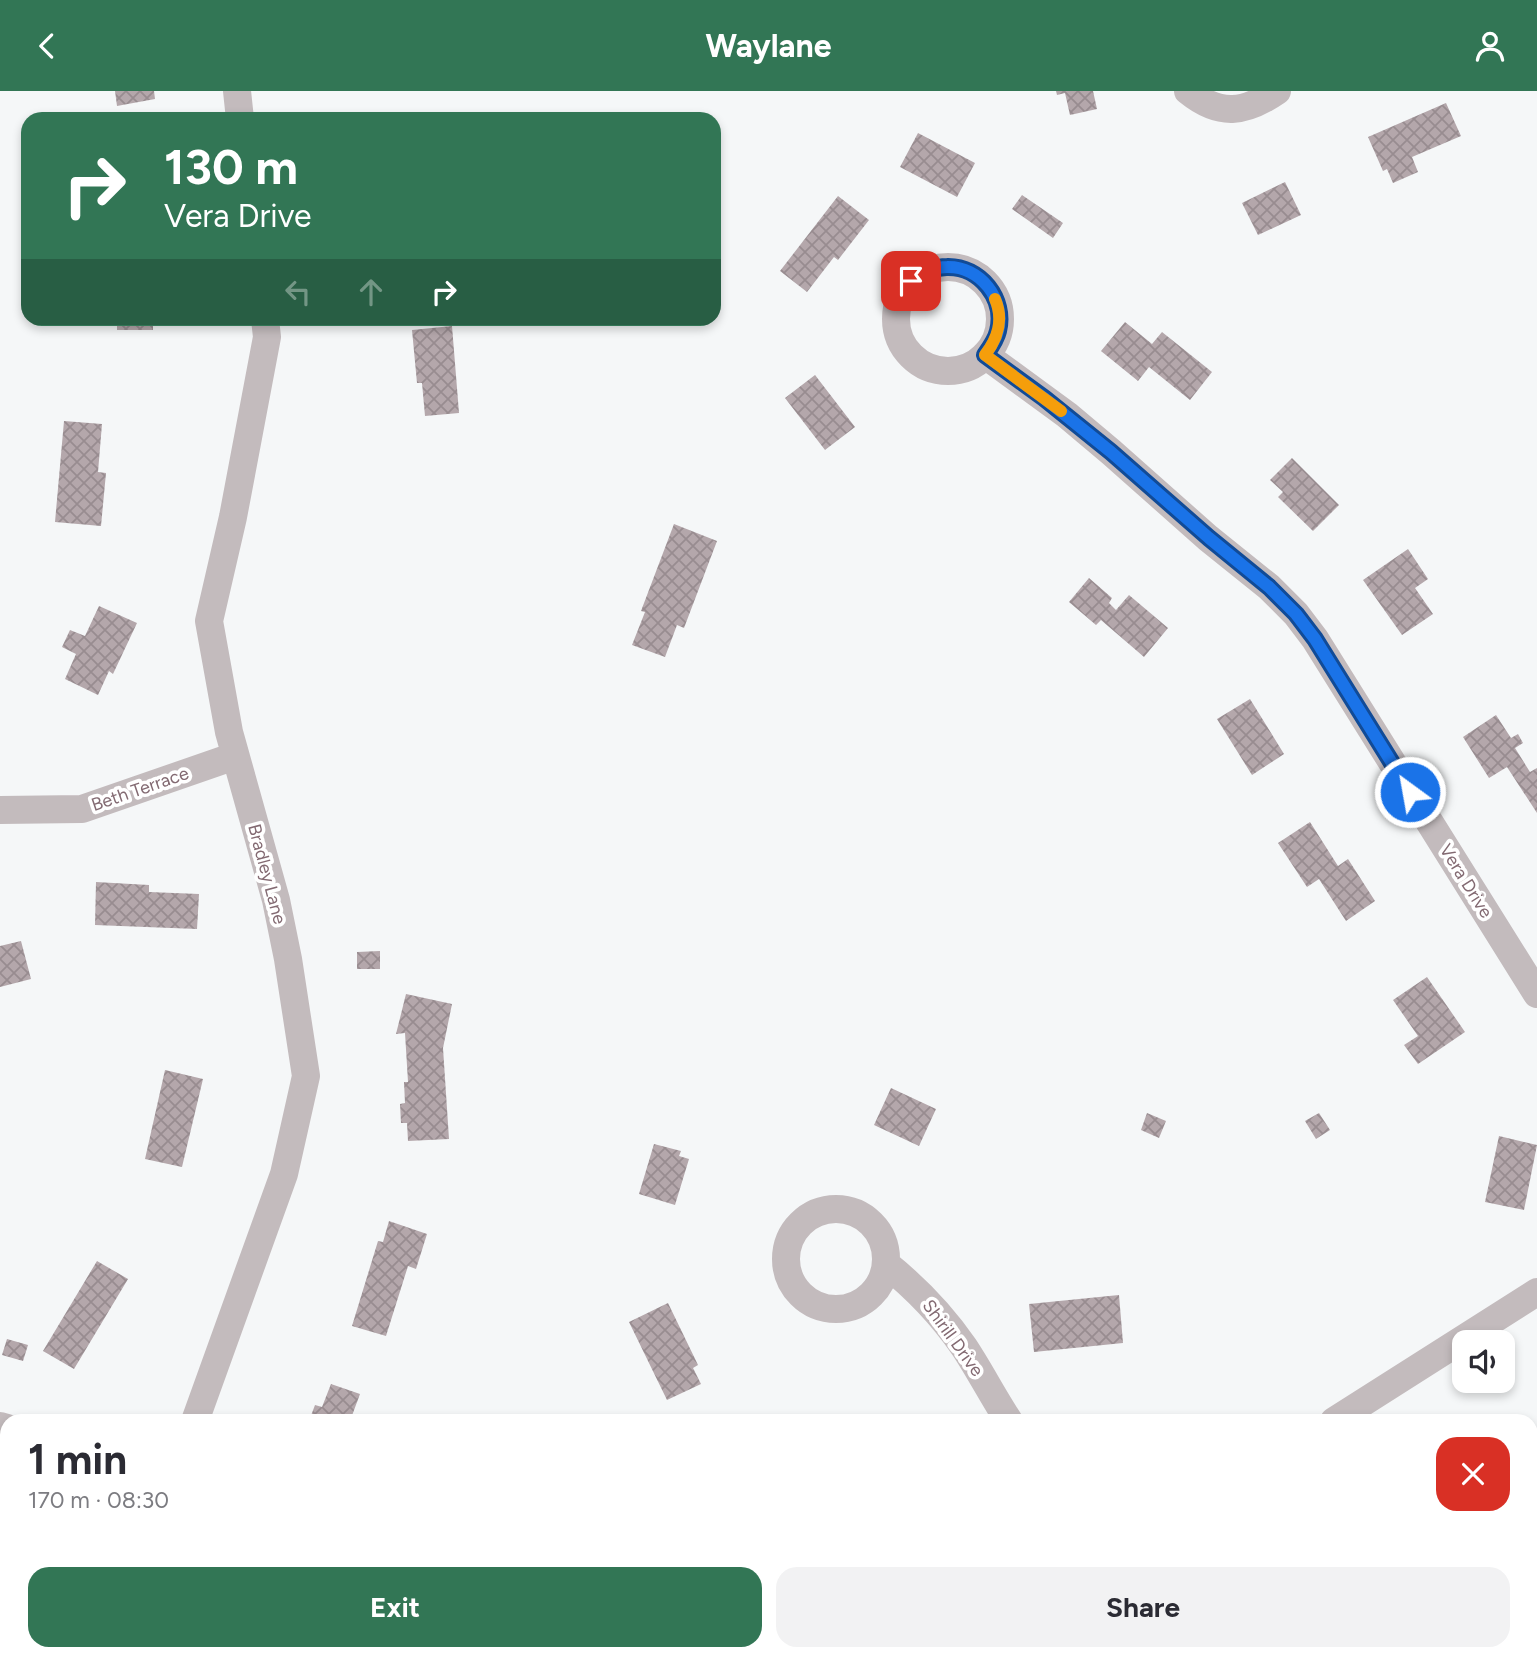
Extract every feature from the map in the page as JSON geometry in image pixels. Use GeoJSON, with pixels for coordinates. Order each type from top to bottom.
{"type":"FeatureCollection","features":[{"type":"Feature","properties":{"kind":"street"},"geometry":{"type":"LineString","coordinates":[[237,91],[239,112]]}},
{"type":"Feature","properties":{"kind":"street"},"geometry":{"type":"LineString","coordinates":[[1188,91],[1200,100],[1219,108],[1240,109],[1260,103],[1277,91]]}},
{"type":"Feature","properties":{"kind":"street","name":"Bradley Lane"},"geometry":{"type":"LineString","coordinates":[[198,1414],[284,1174],[306,1076],[276,901],[229,732],[209,621],[233,517],[268,337],[266,326]]}},
{"type":"Feature","properties":{"kind":"street","name":"Vera Drive"},"geometry":{"type":"LineString","coordinates":[[985,355],[1097,440],[1269,587],[1296,614],[1315,639],[1537,994]]}},
{"type":"Feature","properties":{"kind":"street","name":"Beth Terrace"},"geometry":{"type":"LineString","coordinates":[[0,810],[82,809],[235,756]]}},
{"type":"Feature","properties":{"kind":"street","name":"Shirill Drive"},"geometry":{"type":"LineString","coordinates":[[886,1264],[909,1283],[944,1320],[965,1348],[1005,1414]]}},
{"type":"Feature","properties":{"kind":"street"},"geometry":{"type":"LineString","coordinates":[[1345,1414],[1537,1292]]}},
{"type":"Feature","properties":{"kind":"building"},"geometry":{"type":"Polygon","coordinates":[[[115,91],[154,91],[155,99],[117,106],[115,91]]]}},
{"type":"Feature","properties":{"kind":"building"},"geometry":{"type":"Polygon","coordinates":[[[1056,91],[1093,91],[1097,109],[1070,115],[1065,93],[1057,95],[1056,91]]]}},
{"type":"Feature","properties":{"kind":"building"},"geometry":{"type":"Polygon","coordinates":[[[1446,103],[1461,136],[1412,157],[1418,172],[1393,183],[1387,169],[1383,171],[1368,137],[1446,103]]]}},
{"type":"Feature","properties":{"kind":"building"},"geometry":{"type":"Polygon","coordinates":[[[918,133],[975,163],[957,197],[900,167],[918,133]]]}},
{"type":"Feature","properties":{"kind":"building"},"geometry":{"type":"Polygon","coordinates":[[[1285,182],[1301,215],[1258,235],[1242,203],[1285,182]]]}},
{"type":"Feature","properties":{"kind":"building"},"geometry":{"type":"Polygon","coordinates":[[[1022,195],[1063,223],[1053,238],[1012,209],[1022,195]]]}},
{"type":"Feature","properties":{"kind":"building"},"geometry":{"type":"Polygon","coordinates":[[[838,196],[869,220],[838,260],[834,257],[807,292],[780,271],[838,196]]]}},
{"type":"Feature","properties":{"kind":"building"},"geometry":{"type":"Polygon","coordinates":[[[1125,322],[1152,344],[1162,332],[1212,372],[1190,400],[1149,367],[1138,381],[1101,351],[1125,322]]]}},
{"type":"Feature","properties":{"kind":"building"},"geometry":{"type":"Polygon","coordinates":[[[117,326],[153,326],[153,330],[117,330],[117,326]]]}},
{"type":"Feature","properties":{"kind":"building"},"geometry":{"type":"Polygon","coordinates":[[[452,326],[459,413],[425,416],[422,383],[417,383],[412,330],[452,326]]]}},
{"type":"Feature","properties":{"kind":"building"},"geometry":{"type":"Polygon","coordinates":[[[815,375],[855,427],[825,450],[785,398],[815,375]]]}},
{"type":"Feature","properties":{"kind":"building"},"geometry":{"type":"Polygon","coordinates":[[[64,421],[102,424],[98,472],[106,473],[101,526],[55,522],[64,421]]]}},
{"type":"Feature","properties":{"kind":"building"},"geometry":{"type":"Polygon","coordinates":[[[1292,458],[1339,505],[1313,531],[1278,497],[1283,492],[1270,480],[1292,458]]]}},
{"type":"Feature","properties":{"kind":"building"},"geometry":{"type":"Polygon","coordinates":[[[674,524],[717,541],[684,628],[677,625],[665,657],[632,645],[645,612],[641,611],[674,524]]]}},
{"type":"Feature","properties":{"kind":"building"},"geometry":{"type":"Polygon","coordinates":[[[1408,549],[1428,579],[1415,588],[1433,614],[1402,635],[1363,580],[1408,549]]]}},
{"type":"Feature","properties":{"kind":"building"},"geometry":{"type":"Polygon","coordinates":[[[1089,578],[1112,598],[1109,603],[1116,610],[1129,595],[1168,628],[1144,657],[1101,620],[1096,625],[1069,602],[1089,578]]]}},
{"type":"Feature","properties":{"kind":"building"},"geometry":{"type":"Polygon","coordinates":[[[99,606],[137,623],[113,674],[109,671],[98,695],[65,679],[76,654],[62,647],[70,630],[85,636],[99,606]]]}},
{"type":"Feature","properties":{"kind":"building"},"geometry":{"type":"Polygon","coordinates":[[[1250,699],[1284,754],[1252,775],[1217,719],[1250,699]]]}},
{"type":"Feature","properties":{"kind":"building"},"geometry":{"type":"Polygon","coordinates":[[[1496,715],[1511,738],[1518,734],[1523,743],[1515,748],[1530,772],[1537,768],[1537,813],[1507,767],[1489,778],[1463,737],[1496,715]]]}},
{"type":"Feature","properties":{"kind":"building"},"geometry":{"type":"Polygon","coordinates":[[[1310,822],[1338,866],[1348,859],[1375,901],[1346,921],[1319,879],[1307,887],[1278,843],[1310,822]]]}},
{"type":"Feature","properties":{"kind":"building"},"geometry":{"type":"Polygon","coordinates":[[[96,882],[149,885],[149,892],[199,894],[197,929],[95,925],[96,882]]]}},
{"type":"Feature","properties":{"kind":"building"},"geometry":{"type":"Polygon","coordinates":[[[21,941],[31,979],[0,987],[0,946],[21,941]]]}},
{"type":"Feature","properties":{"kind":"building"},"geometry":{"type":"Polygon","coordinates":[[[380,951],[380,969],[357,969],[357,952],[380,951]]]}},
{"type":"Feature","properties":{"kind":"building"},"geometry":{"type":"Polygon","coordinates":[[[1427,977],[1465,1032],[1418,1064],[1404,1045],[1418,1036],[1393,1000],[1427,977]]]}},
{"type":"Feature","properties":{"kind":"building"},"geometry":{"type":"Polygon","coordinates":[[[406,994],[452,1004],[443,1048],[449,1139],[408,1141],[407,1123],[401,1123],[400,1104],[405,1103],[404,1082],[408,1082],[405,1033],[396,1034],[406,994]]]}},
{"type":"Feature","properties":{"kind":"building"},"geometry":{"type":"Polygon","coordinates":[[[165,1070],[203,1079],[182,1167],[145,1159],[165,1070]]]}},
{"type":"Feature","properties":{"kind":"building"},"geometry":{"type":"Polygon","coordinates":[[[891,1088],[936,1109],[919,1146],[874,1125],[891,1088]]]}},
{"type":"Feature","properties":{"kind":"building"},"geometry":{"type":"Polygon","coordinates":[[[1147,1113],[1166,1121],[1159,1138],[1141,1130],[1147,1113]]]}},
{"type":"Feature","properties":{"kind":"building"},"geometry":{"type":"Polygon","coordinates":[[[1319,1113],[1330,1130],[1316,1139],[1305,1121],[1319,1113]]]}},
{"type":"Feature","properties":{"kind":"building"},"geometry":{"type":"Polygon","coordinates":[[[1499,1136],[1537,1145],[1524,1210],[1485,1202],[1499,1136]]]}},
{"type":"Feature","properties":{"kind":"building"},"geometry":{"type":"Polygon","coordinates":[[[654,1144],[681,1151],[679,1156],[689,1159],[675,1205],[639,1194],[654,1144]]]}},
{"type":"Feature","properties":{"kind":"building"},"geometry":{"type":"Polygon","coordinates":[[[389,1221],[427,1234],[416,1269],[408,1266],[386,1336],[352,1326],[378,1241],[383,1242],[389,1221]]]}},
{"type":"Feature","properties":{"kind":"building"},"geometry":{"type":"Polygon","coordinates":[[[97,1261],[128,1279],[74,1369],[43,1351],[97,1261]]]}},
{"type":"Feature","properties":{"kind":"building"},"geometry":{"type":"Polygon","coordinates":[[[1119,1295],[1123,1343],[1034,1352],[1029,1304],[1119,1295]]]}},
{"type":"Feature","properties":{"kind":"building"},"geometry":{"type":"Polygon","coordinates":[[[668,1303],[698,1365],[693,1368],[701,1384],[667,1400],[629,1322],[668,1303]]]}},
{"type":"Feature","properties":{"kind":"building"},"geometry":{"type":"Polygon","coordinates":[[[7,1339],[28,1345],[23,1361],[2,1355],[7,1339]]]}},
{"type":"Feature","properties":{"kind":"building"},"geometry":{"type":"Polygon","coordinates":[[[331,1384],[360,1394],[353,1414],[312,1414],[315,1405],[322,1407],[331,1384]]]}},
{"type":"Feature","properties":{"kind":"slow traffic"},"geometry":{"type":"LineString","coordinates":[[995,299],[1000,319],[998,332],[985,355],[1061,411]]}},
{"type":"Feature","properties":{"kind":"route"},"geometry":{"type":"LineString","coordinates":[[911,281],[935,268],[948,267],[962,268],[985,282],[993,293],[1000,319],[993,345],[985,355],[1111,452],[1269,587],[1296,614],[1315,639],[1410,792]]}}]}
